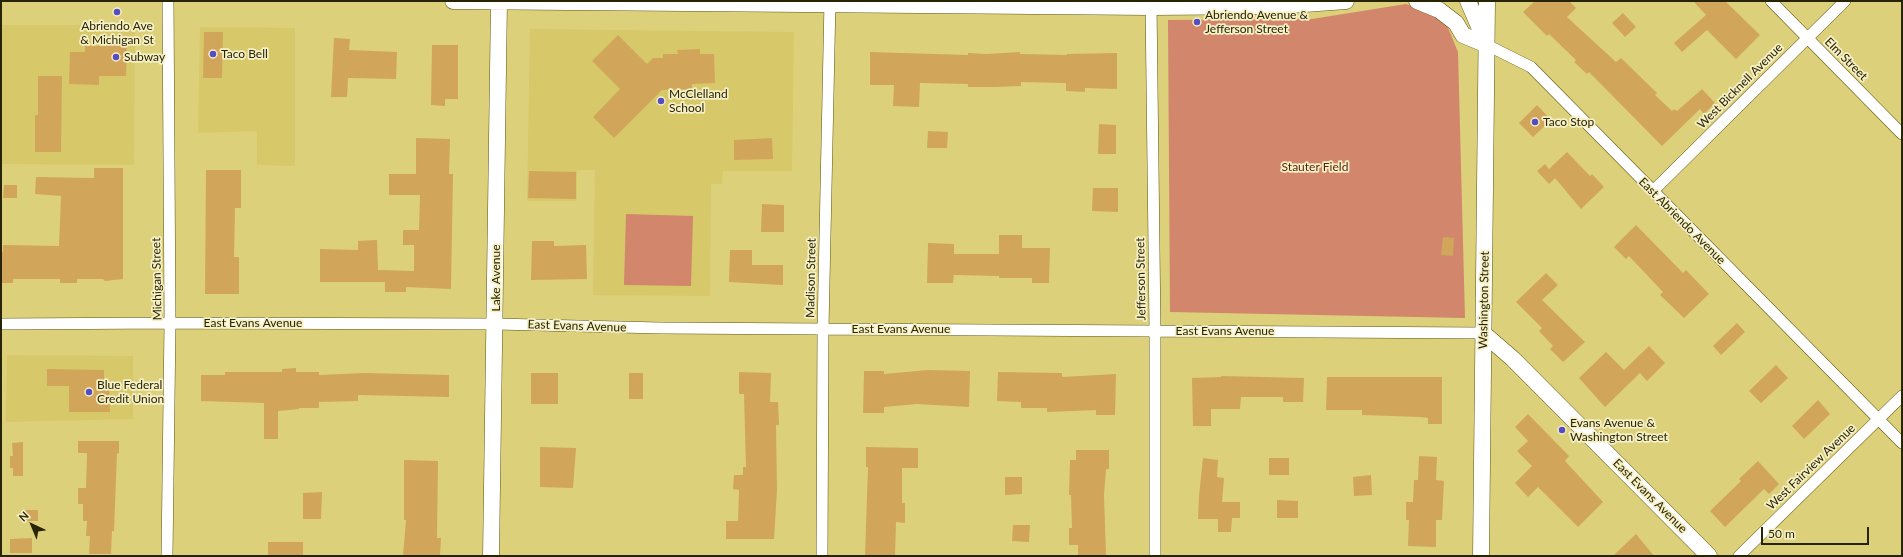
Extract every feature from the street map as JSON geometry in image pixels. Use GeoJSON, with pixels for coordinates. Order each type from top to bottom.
{"type":"FeatureCollection","features":[{"type":"Feature","properties":{"kind":"street","name":"Michigan Street"},"geometry":{"type":"LineString","coordinates":[[167,556],[170,323],[168,1]]}},
{"type":"Feature","properties":{"kind":"street"},"geometry":{"type":"LineString","coordinates":[[453,1],[1151,4],[1277,6],[1346,1]]}},
{"type":"Feature","properties":{"kind":"street"},"geometry":{"type":"LineString","coordinates":[[1417,1],[1439,10],[1456,23],[1464,35],[1487,45]]}},
{"type":"Feature","properties":{"kind":"street"},"geometry":{"type":"LineString","coordinates":[[1468,1],[1487,45]]}},
{"type":"Feature","properties":{"kind":"street","name":"Washington Street"},"geometry":{"type":"LineString","coordinates":[[1482,556],[1487,1]]}},
{"type":"Feature","properties":{"kind":"street","name":"Elm Street"},"geometry":{"type":"LineString","coordinates":[[1771,1],[1902,134]]}},
{"type":"Feature","properties":{"kind":"street","name":"West Bicknell Avenue"},"geometry":{"type":"LineString","coordinates":[[1653,190],[1845,1]]}},
{"type":"Feature","properties":{"kind":"street","name":"Lake Avenue"},"geometry":{"type":"LineString","coordinates":[[491,556],[496,324],[499,2]]}},
{"type":"Feature","properties":{"kind":"street","name":"Madison Street"},"geometry":{"type":"LineString","coordinates":[[822,556],[823,329],[830,3]]}},
{"type":"Feature","properties":{"kind":"street","name":"Jefferson Street"},"geometry":{"type":"LineString","coordinates":[[1151,4],[1155,330],[1155,556]]}},
{"type":"Feature","properties":{"kind":"street","name":"East Abriendo Avenue"},"geometry":{"type":"LineString","coordinates":[[1487,45],[1531,67],[1902,443]]}},
{"type":"Feature","properties":{"kind":"street","name":"East Evans Avenue"},"geometry":{"type":"LineString","coordinates":[[1,324],[496,324],[660,328],[1483,333],[1513,359],[1709,556]]}},
{"type":"Feature","properties":{"kind":"street","name":"West Fairview Avenue"},"geometry":{"type":"LineString","coordinates":[[1739,556],[1902,396]]}},
{"type":"Feature","properties":{"kind":"shaded area"},"geometry":{"type":"Polygon","coordinates":[[[1,25],[135,25],[134,165],[1,164],[1,25]]]}},
{"type":"Feature","properties":{"kind":"shaded area"},"geometry":{"type":"Polygon","coordinates":[[[200,27],[295,28],[295,166],[257,165],[257,131],[198,133],[200,27]]]}},
{"type":"Feature","properties":{"kind":"shaded area","name":"McClelland School"},"geometry":{"type":"Polygon","coordinates":[[[530,29],[794,32],[792,171],[723,171],[722,184],[711,184],[710,296],[593,295],[595,170],[577,170],[577,201],[527,201],[530,29]]]}},
{"type":"Feature","properties":{"kind":"shaded area"},"geometry":{"type":"Polygon","coordinates":[[[7,355],[133,356],[133,419],[6,422],[7,355]]]}},
{"type":"Feature","properties":{"kind":"green space","name":"Stauter Field"},"geometry":{"type":"Polygon","coordinates":[[[1406,4],[1425,11],[1447,25],[1458,52],[1465,318],[1170,312],[1168,20],[1312,19],[1406,4]]]}},
{"type":"Feature","properties":{"kind":"green space"},"geometry":{"type":"Polygon","coordinates":[[[626,214],[693,216],[691,286],[624,285],[626,214]]]}},
{"type":"Feature","properties":{"kind":"building"},"geometry":{"type":"Polygon","coordinates":[[[1535,1],[1569,1],[1576,8],[1567,17],[1616,62],[1621,58],[1657,93],[1655,95],[1672,111],[1674,109],[1677,111],[1702,89],[1715,103],[1704,114],[1700,109],[1662,146],[1589,72],[1587,74],[1574,62],[1576,60],[1549,34],[1547,36],[1523,12],[1535,1]]]}},
{"type":"Feature","properties":{"kind":"building"},"geometry":{"type":"Polygon","coordinates":[[[1693,1],[1725,1],[1760,35],[1736,59],[1707,30],[1682,52],[1674,43],[1706,15],[1693,1]]]}},
{"type":"Feature","properties":{"kind":"building"},"geometry":{"type":"Polygon","coordinates":[[[1623,13],[1636,27],[1625,37],[1612,23],[1623,13]]]}},
{"type":"Feature","properties":{"kind":"building"},"geometry":{"type":"Polygon","coordinates":[[[204,32],[223,32],[222,78],[203,78],[204,32]]]}},
{"type":"Feature","properties":{"kind":"building"},"geometry":{"type":"Polygon","coordinates":[[[618,35],[647,64],[653,58],[663,58],[663,54],[678,54],[677,50],[700,49],[700,54],[714,54],[715,83],[692,84],[692,89],[662,90],[614,138],[593,117],[620,89],[592,61],[618,35]]]}},
{"type":"Feature","properties":{"kind":"building"},"geometry":{"type":"Polygon","coordinates":[[[334,38],[350,39],[349,50],[397,52],[396,79],[348,78],[347,97],[331,97],[334,38]]]}},
{"type":"Feature","properties":{"kind":"building"},"geometry":{"type":"Polygon","coordinates":[[[107,44],[127,44],[126,76],[99,76],[99,85],[69,84],[70,52],[85,52],[85,46],[107,46],[107,44]]]}},
{"type":"Feature","properties":{"kind":"building"},"geometry":{"type":"Polygon","coordinates":[[[432,45],[458,45],[458,99],[445,99],[445,106],[431,105],[432,45]]]}},
{"type":"Feature","properties":{"kind":"building"},"geometry":{"type":"Polygon","coordinates":[[[870,52],[968,55],[968,53],[987,54],[1020,52],[1020,54],[1067,55],[1117,53],[1117,89],[1085,88],[1085,92],[1066,91],[1066,83],[1021,82],[1021,86],[968,87],[968,84],[920,83],[919,107],[893,106],[894,85],[870,85],[870,52]]]}},
{"type":"Feature","properties":{"kind":"building"},"geometry":{"type":"Polygon","coordinates":[[[38,76],[62,76],[61,152],[35,152],[35,115],[38,115],[38,76]]]}},
{"type":"Feature","properties":{"kind":"building"},"geometry":{"type":"Polygon","coordinates":[[[1537,105],[1551,120],[1533,137],[1519,123],[1537,105]]]}},
{"type":"Feature","properties":{"kind":"building"},"geometry":{"type":"Polygon","coordinates":[[[1099,124],[1116,125],[1116,154],[1098,154],[1099,124]]]}},
{"type":"Feature","properties":{"kind":"building"},"geometry":{"type":"Polygon","coordinates":[[[928,131],[948,132],[947,148],[927,148],[928,131]]]}},
{"type":"Feature","properties":{"kind":"building"},"geometry":{"type":"Polygon","coordinates":[[[416,138],[450,139],[449,174],[453,174],[451,289],[406,287],[406,292],[385,292],[385,282],[320,282],[320,249],[358,250],[358,241],[377,240],[378,270],[414,271],[414,245],[403,245],[403,230],[419,230],[420,195],[389,195],[389,174],[416,174],[416,138]]]}},
{"type":"Feature","properties":{"kind":"building"},"geometry":{"type":"Polygon","coordinates":[[[772,138],[773,159],[734,160],[734,140],[772,138]]]}},
{"type":"Feature","properties":{"kind":"building"},"geometry":{"type":"Polygon","coordinates":[[[1567,152],[1590,176],[1592,174],[1604,187],[1581,209],[1555,178],[1549,184],[1537,171],[1545,164],[1549,169],[1567,152]]]}},
{"type":"Feature","properties":{"kind":"building"},"geometry":{"type":"Polygon","coordinates":[[[94,168],[123,168],[123,279],[105,281],[103,279],[77,279],[77,283],[60,283],[60,279],[13,279],[13,283],[1,283],[1,252],[3,252],[3,245],[59,246],[61,196],[35,194],[36,177],[94,178],[94,168]]]}},
{"type":"Feature","properties":{"kind":"building"},"geometry":{"type":"Polygon","coordinates":[[[206,170],[241,170],[241,208],[235,208],[234,257],[239,257],[239,294],[205,294],[206,170]]]}},
{"type":"Feature","properties":{"kind":"building"},"geometry":{"type":"Polygon","coordinates":[[[529,171],[576,172],[576,199],[528,198],[529,171]]]}},
{"type":"Feature","properties":{"kind":"building"},"geometry":{"type":"Polygon","coordinates":[[[4,185],[17,185],[17,198],[3,198],[4,185]]]}},
{"type":"Feature","properties":{"kind":"building"},"geometry":{"type":"Polygon","coordinates":[[[1093,188],[1118,188],[1118,212],[1092,211],[1093,188]]]}},
{"type":"Feature","properties":{"kind":"building"},"geometry":{"type":"Polygon","coordinates":[[[762,204],[784,205],[784,232],[761,232],[762,204]]]}},
{"type":"Feature","properties":{"kind":"building"},"geometry":{"type":"Polygon","coordinates":[[[1636,225],[1683,273],[1686,270],[1709,294],[1684,318],[1660,295],[1663,292],[1629,256],[1626,259],[1614,247],[1636,225]]]}},
{"type":"Feature","properties":{"kind":"building"},"geometry":{"type":"Polygon","coordinates":[[[999,235],[1022,235],[1022,248],[1050,248],[1049,283],[1032,283],[1032,278],[999,278],[999,276],[954,275],[953,283],[927,283],[928,243],[954,244],[954,254],[999,254],[999,235]]]}},
{"type":"Feature","properties":{"kind":"building"},"geometry":{"type":"Polygon","coordinates":[[[1443,237],[1454,238],[1453,256],[1441,255],[1443,237]]]}},
{"type":"Feature","properties":{"kind":"building"},"geometry":{"type":"Polygon","coordinates":[[[532,241],[554,241],[554,246],[586,245],[587,279],[531,280],[532,241]]]}},
{"type":"Feature","properties":{"kind":"building"},"geometry":{"type":"Polygon","coordinates":[[[730,250],[752,250],[752,265],[783,265],[783,285],[729,282],[730,250]]]}},
{"type":"Feature","properties":{"kind":"building"},"geometry":{"type":"Polygon","coordinates":[[[1546,273],[1558,285],[1542,300],[1585,342],[1563,362],[1550,349],[1553,346],[1539,331],[1542,328],[1516,302],[1546,273]]]}},
{"type":"Feature","properties":{"kind":"building"},"geometry":{"type":"Polygon","coordinates":[[[1737,323],[1745,332],[1721,355],[1713,346],[1737,323]]]}},
{"type":"Feature","properties":{"kind":"building"},"geometry":{"type":"Polygon","coordinates":[[[1649,346],[1665,363],[1647,381],[1640,373],[1605,407],[1579,378],[1606,352],[1624,370],[1649,346]]]}},
{"type":"Feature","properties":{"kind":"building"},"geometry":{"type":"Polygon","coordinates":[[[1776,365],[1788,378],[1761,403],[1749,391],[1776,365]]]}},
{"type":"Feature","properties":{"kind":"building"},"geometry":{"type":"Polygon","coordinates":[[[296,368],[296,372],[319,372],[319,375],[364,373],[449,375],[449,397],[358,395],[358,401],[319,402],[319,408],[299,408],[278,411],[278,439],[264,439],[264,403],[201,401],[201,375],[225,375],[225,372],[282,372],[282,369],[296,368]]]}},
{"type":"Feature","properties":{"kind":"building","name":"Blue Federal Credit Union"},"geometry":{"type":"Polygon","coordinates":[[[47,369],[104,370],[104,382],[109,382],[110,412],[69,412],[69,386],[47,386],[47,369]]]}},
{"type":"Feature","properties":{"kind":"building"},"geometry":{"type":"Polygon","coordinates":[[[928,370],[970,371],[969,407],[917,404],[884,407],[884,413],[863,413],[864,371],[884,371],[884,374],[928,370]]]}},
{"type":"Feature","properties":{"kind":"building"},"geometry":{"type":"Polygon","coordinates":[[[739,372],[771,373],[770,402],[778,402],[779,425],[776,425],[777,490],[774,539],[726,539],[726,521],[738,521],[739,490],[733,489],[734,475],[743,475],[743,467],[746,467],[744,394],[739,394],[739,372]]]}},
{"type":"Feature","properties":{"kind":"building"},"geometry":{"type":"Polygon","coordinates":[[[998,372],[1062,373],[1062,377],[1116,374],[1115,415],[1096,415],[1096,410],[1047,412],[1047,408],[1021,408],[1021,402],[997,401],[998,372]]]}},
{"type":"Feature","properties":{"kind":"building"},"geometry":{"type":"Polygon","coordinates":[[[531,373],[558,373],[558,404],[531,404],[531,373]]]}},
{"type":"Feature","properties":{"kind":"building"},"geometry":{"type":"Polygon","coordinates":[[[629,373],[643,373],[643,399],[629,399],[629,373]]]}},
{"type":"Feature","properties":{"kind":"building"},"geometry":{"type":"Polygon","coordinates":[[[1221,376],[1304,378],[1303,402],[1283,402],[1283,397],[1241,397],[1240,409],[1211,409],[1211,426],[1193,426],[1192,378],[1221,376]]]}},
{"type":"Feature","properties":{"kind":"building"},"geometry":{"type":"Polygon","coordinates":[[[1327,377],[1442,377],[1442,424],[1428,424],[1428,418],[1420,417],[1362,415],[1362,410],[1326,410],[1327,377]]]}},
{"type":"Feature","properties":{"kind":"building"},"geometry":{"type":"Polygon","coordinates":[[[1818,400],[1830,414],[1804,439],[1792,426],[1818,400]]]}},
{"type":"Feature","properties":{"kind":"building"},"geometry":{"type":"Polygon","coordinates":[[[1528,414],[1569,456],[1565,461],[1603,502],[1578,527],[1538,487],[1528,497],[1515,483],[1532,466],[1517,451],[1528,441],[1515,427],[1528,414]]]}},
{"type":"Feature","properties":{"kind":"building"},"geometry":{"type":"Polygon","coordinates":[[[78,441],[119,441],[119,454],[117,453],[114,531],[112,531],[111,554],[89,554],[90,536],[86,536],[87,521],[83,521],[83,504],[78,504],[78,488],[86,488],[87,453],[78,453],[78,441]]]}},
{"type":"Feature","properties":{"kind":"building"},"geometry":{"type":"Polygon","coordinates":[[[23,442],[23,476],[13,476],[13,468],[10,468],[10,456],[13,456],[12,443],[23,442]]]}},
{"type":"Feature","properties":{"kind":"building"},"geometry":{"type":"Polygon","coordinates":[[[540,447],[576,448],[573,488],[540,487],[540,447]]]}},
{"type":"Feature","properties":{"kind":"building"},"geometry":{"type":"Polygon","coordinates":[[[866,447],[918,448],[918,468],[902,468],[902,503],[905,503],[905,523],[896,522],[895,556],[865,556],[868,467],[866,467],[866,447]]]}},
{"type":"Feature","properties":{"kind":"building"},"geometry":{"type":"Polygon","coordinates":[[[1076,450],[1109,450],[1109,469],[1106,469],[1104,495],[1106,556],[1078,556],[1078,545],[1069,545],[1069,528],[1072,528],[1071,495],[1069,495],[1070,460],[1076,460],[1076,450]]]}},
{"type":"Feature","properties":{"kind":"building"},"geometry":{"type":"Polygon","coordinates":[[[1419,456],[1437,457],[1436,480],[1444,481],[1442,520],[1436,520],[1436,547],[1408,546],[1409,520],[1406,520],[1406,502],[1413,502],[1414,480],[1418,480],[1419,456]]]}},
{"type":"Feature","properties":{"kind":"building"},"geometry":{"type":"Polygon","coordinates":[[[1203,458],[1218,460],[1217,477],[1224,478],[1222,502],[1240,502],[1240,518],[1232,518],[1231,532],[1218,532],[1218,519],[1198,519],[1203,458]]]}},
{"type":"Feature","properties":{"kind":"building"},"geometry":{"type":"Polygon","coordinates":[[[1269,458],[1289,458],[1289,475],[1269,475],[1269,458]]]}},
{"type":"Feature","properties":{"kind":"building"},"geometry":{"type":"Polygon","coordinates":[[[404,460],[438,461],[437,538],[441,538],[440,556],[403,556],[406,520],[404,520],[404,460]]]}},
{"type":"Feature","properties":{"kind":"building"},"geometry":{"type":"Polygon","coordinates":[[[1758,461],[1779,484],[1769,494],[1764,489],[1725,527],[1710,511],[1741,481],[1739,479],[1758,461]]]}},
{"type":"Feature","properties":{"kind":"building"},"geometry":{"type":"Polygon","coordinates":[[[1371,475],[1372,495],[1354,496],[1353,477],[1371,475]]]}},
{"type":"Feature","properties":{"kind":"building"},"geometry":{"type":"Polygon","coordinates":[[[1005,477],[1022,477],[1022,494],[1005,495],[1005,477]]]}},
{"type":"Feature","properties":{"kind":"building"},"geometry":{"type":"Polygon","coordinates":[[[322,492],[321,519],[303,519],[303,493],[322,492]]]}},
{"type":"Feature","properties":{"kind":"building"},"geometry":{"type":"Polygon","coordinates":[[[1277,500],[1298,501],[1298,518],[1277,518],[1277,500]]]}},
{"type":"Feature","properties":{"kind":"building"},"geometry":{"type":"Polygon","coordinates":[[[26,510],[38,510],[38,521],[26,521],[26,510]]]}},
{"type":"Feature","properties":{"kind":"building"},"geometry":{"type":"Polygon","coordinates":[[[1013,525],[1030,525],[1029,542],[1012,541],[1013,525]]]}},
{"type":"Feature","properties":{"kind":"building"},"geometry":{"type":"Polygon","coordinates":[[[1636,534],[1654,556],[1613,556],[1636,534]]]}},
{"type":"Feature","properties":{"kind":"building"},"geometry":{"type":"Polygon","coordinates":[[[32,538],[32,553],[10,553],[10,539],[32,538]]]}},
{"type":"Feature","properties":{"kind":"building"},"geometry":{"type":"Polygon","coordinates":[[[268,542],[303,542],[303,556],[268,556],[268,542]]]}},
{"type":"Feature","properties":{"kind":"place","name":"Abriendo Ave & Michigan St"},"geometry":{"type":"Point","coordinates":[117,12]}},
{"type":"Feature","properties":{"kind":"place","name":"Abriendo Avenue & Jefferson Street"},"geometry":{"type":"Point","coordinates":[1197,22]}},
{"type":"Feature","properties":{"kind":"place","name":"Taco Bell"},"geometry":{"type":"Point","coordinates":[213,54]}},
{"type":"Feature","properties":{"kind":"place","name":"Subway"},"geometry":{"type":"Point","coordinates":[116,57]}},
{"type":"Feature","properties":{"kind":"place","name":"McClelland School"},"geometry":{"type":"Point","coordinates":[661,101]}},
{"type":"Feature","properties":{"kind":"place","name":"Taco Stop"},"geometry":{"type":"Point","coordinates":[1535,122]}},
{"type":"Feature","properties":{"kind":"place","name":"Blue Federal Credit Union"},"geometry":{"type":"Point","coordinates":[89,392]}},
{"type":"Feature","properties":{"kind":"place","name":"Evans Avenue & Washington Street"},"geometry":{"type":"Point","coordinates":[1562,430]}}]}
